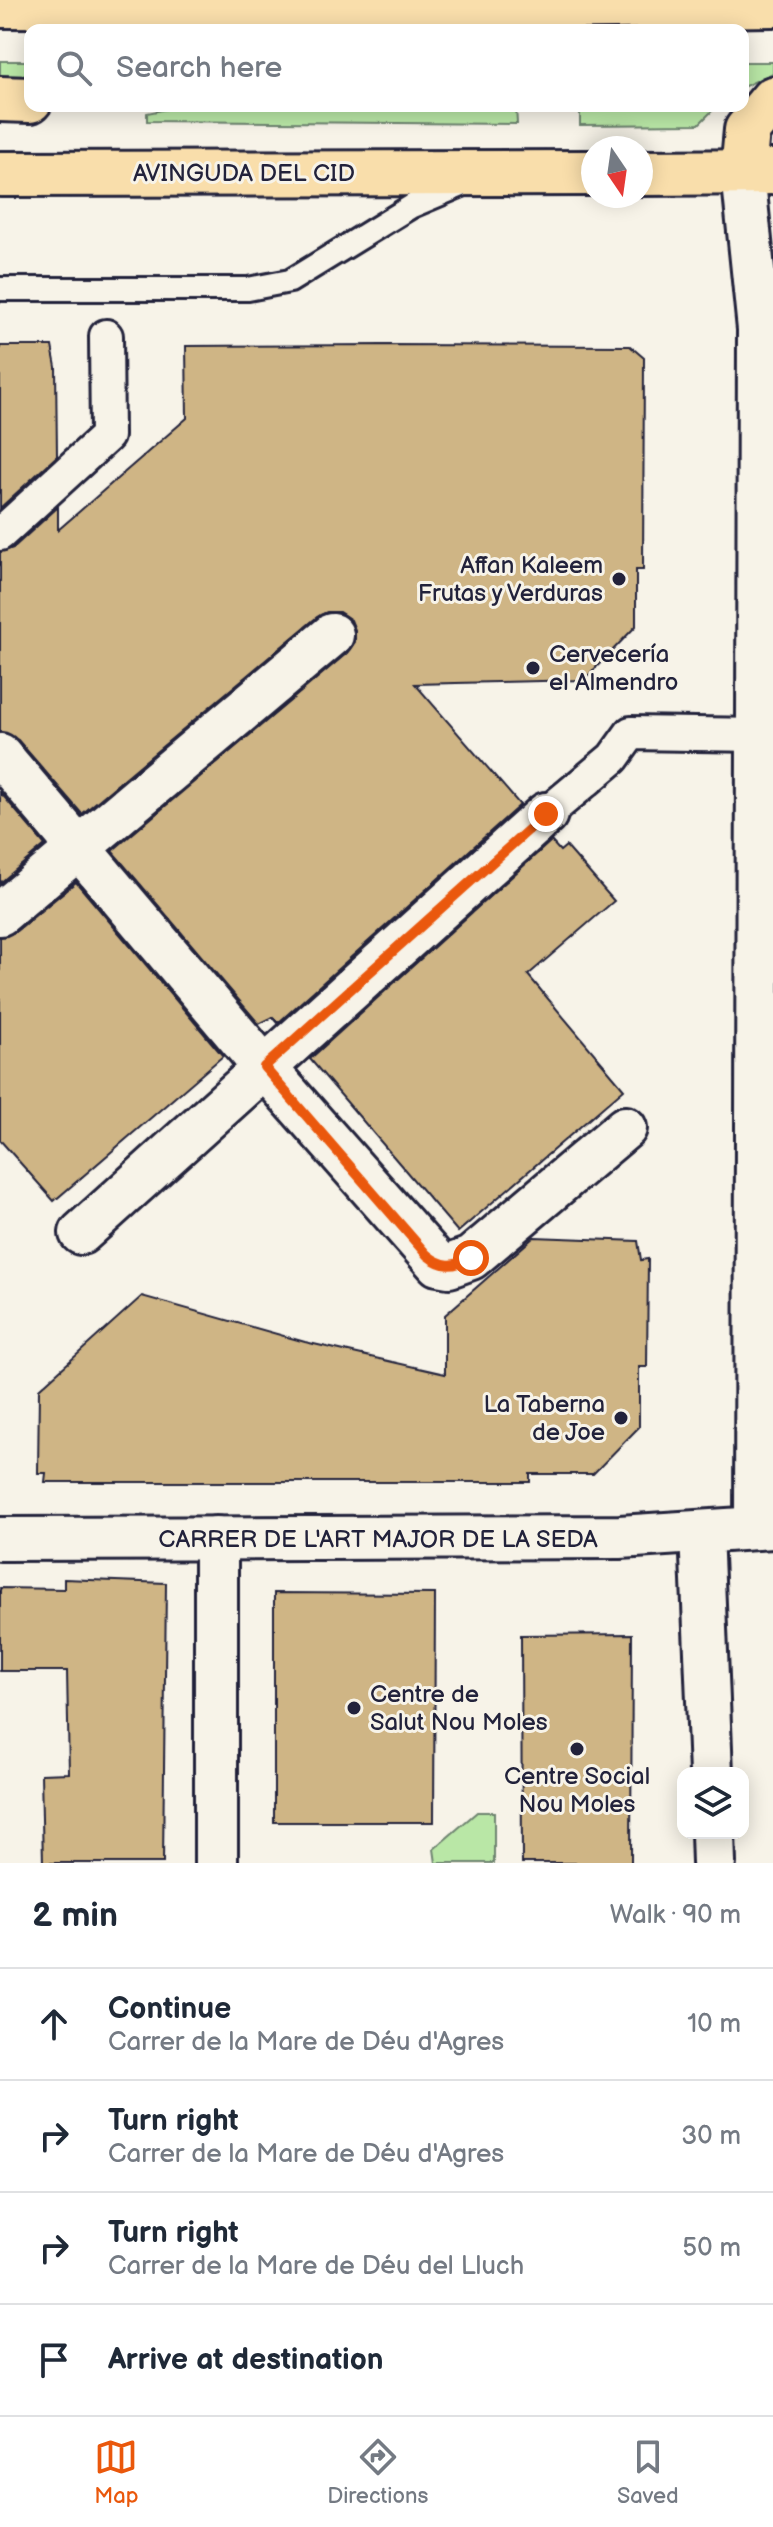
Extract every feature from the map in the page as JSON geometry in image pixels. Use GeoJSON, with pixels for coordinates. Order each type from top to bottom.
{"type":"FeatureCollection","features":[{"type":"Feature","properties":{"kind":"main road"},"geometry":{"type":"LineString","coordinates":[[0,5],[209,11],[773,4]]}},
{"type":"Feature","properties":{"kind":"main road"},"geometry":{"type":"LineString","coordinates":[[0,99],[24,100]]}},
{"type":"Feature","properties":{"kind":"main road"},"geometry":{"type":"LineString","coordinates":[[653,173],[758,172],[747,130],[773,99]]}},
{"type":"Feature","properties":{"kind":"main road","name":"AVINGUDA DEL CID"},"geometry":{"type":"LineString","coordinates":[[0,174],[581,173]]}},
{"type":"Feature","properties":{"kind":"street"},"geometry":{"type":"LineString","coordinates":[[758,172],[766,735],[765,1527]]}},
{"type":"Feature","properties":{"kind":"street"},"geometry":{"type":"LineString","coordinates":[[0,534],[107,436],[106,336]]}},
{"type":"Feature","properties":{"kind":"street"},"geometry":{"type":"LineString","coordinates":[[0,914],[332,635]]}},
{"type":"Feature","properties":{"kind":"street"},"geometry":{"type":"LineString","coordinates":[[81,1233],[546,814],[613,758],[631,733],[766,735]]}},
{"type":"Feature","properties":{"kind":"street"},"geometry":{"type":"LineString","coordinates":[[0,755],[264,1067],[438,1264],[449,1266],[471,1258],[625,1128]]}},
{"type":"Feature","properties":{"kind":"street","name":"CARRER DE L'ART MAJOR DE LA SEDA"},"geometry":{"type":"LineString","coordinates":[[0,1539],[620,1537],[765,1527]]}},
{"type":"Feature","properties":{"kind":"street"},"geometry":{"type":"LineString","coordinates":[[701,1532],[711,1767]]}},
{"type":"Feature","properties":{"kind":"street"},"geometry":{"type":"LineString","coordinates":[[216,1538],[216,1863]]}},
{"type":"Feature","properties":{"kind":"street"},"geometry":{"type":"LineString","coordinates":[[713,1839],[714,1863]]}},
{"type":"Feature","properties":{"kind":"lane","name":"AVINGUDA DEL CID"},"geometry":{"type":"LineString","coordinates":[[0,289],[248,289],[290,281],[412,206],[487,174]]}},
{"type":"Feature","properties":{"kind":"green space"},"geometry":{"type":"Polygon","coordinates":[[[0,61],[24,61],[24,81],[0,81],[0,61]]]}},
{"type":"Feature","properties":{"kind":"green space"},"geometry":{"type":"Polygon","coordinates":[[[749,62],[773,62],[773,73],[749,84],[749,62]]]}},
{"type":"Feature","properties":{"kind":"green space"},"geometry":{"type":"Polygon","coordinates":[[[516,112],[517,124],[147,121],[147,113],[516,112]]]}},
{"type":"Feature","properties":{"kind":"green space"},"geometry":{"type":"Polygon","coordinates":[[[580,112],[711,112],[699,124],[580,125],[580,112]]]}},
{"type":"Feature","properties":{"kind":"green space"},"geometry":{"type":"Polygon","coordinates":[[[477,1812],[494,1812],[494,1863],[436,1863],[434,1849],[477,1812]]]}},
{"type":"Feature","properties":{"kind":"building"},"geometry":{"type":"Polygon","coordinates":[[[0,346],[52,346],[56,367],[57,456],[0,508],[0,346]]]}},
{"type":"Feature","properties":{"kind":"building"},"geometry":{"type":"Polygon","coordinates":[[[186,346],[630,346],[644,358],[643,570],[636,570],[636,626],[584,680],[415,684],[520,805],[278,1023],[273,1017],[259,1024],[112,851],[347,653],[355,642],[351,620],[339,612],[327,612],[317,617],[82,814],[18,740],[0,732],[0,552],[13,548],[58,507],[58,530],[187,418],[186,346]]]}},
{"type":"Feature","properties":{"kind":"building"},"geometry":{"type":"Polygon","coordinates":[[[0,792],[45,845],[0,883],[0,792]]]}},
{"type":"Feature","properties":{"kind":"building"},"geometry":{"type":"Polygon","coordinates":[[[551,841],[560,851],[566,846],[614,901],[528,975],[624,1089],[458,1232],[310,1059],[551,841]]]}},
{"type":"Feature","properties":{"kind":"building"},"geometry":{"type":"Polygon","coordinates":[[[76,882],[223,1056],[54,1201],[0,1140],[0,937],[15,932],[76,882]]]}},
{"type":"Feature","properties":{"kind":"building"},"geometry":{"type":"Polygon","coordinates":[[[534,1237],[638,1241],[641,1260],[648,1259],[647,1367],[639,1367],[639,1427],[593,1474],[530,1474],[530,1482],[45,1482],[46,1473],[38,1473],[39,1389],[142,1296],[305,1342],[445,1374],[445,1315],[534,1237]]]}},
{"type":"Feature","properties":{"kind":"building"},"geometry":{"type":"Polygon","coordinates":[[[64,1579],[166,1583],[163,1863],[43,1863],[41,1774],[69,1773],[67,1671],[0,1671],[0,1588],[64,1589],[64,1579]]]}},
{"type":"Feature","properties":{"kind":"building","name":"Centre de Salut Nou Moles"},"geometry":{"type":"Polygon","coordinates":[[[274,1593],[435,1594],[434,1822],[274,1822],[274,1593]]]}},
{"type":"Feature","properties":{"kind":"building","name":"Centre Social Nou Moles"},"geometry":{"type":"Polygon","coordinates":[[[632,1634],[631,1863],[522,1863],[521,1635],[632,1634]]]}},
{"type":"Feature","properties":{"kind":"place","name":"Affan Kaleem Frutas y Verduras"},"geometry":{"type":"Point","coordinates":[619,579]}},
{"type":"Feature","properties":{"kind":"place","name":"Cervecería el Almendro"},"geometry":{"type":"Point","coordinates":[533,668]}},
{"type":"Feature","properties":{"kind":"place","name":"La Taberna de Joe"},"geometry":{"type":"Point","coordinates":[621,1418]}},
{"type":"Feature","properties":{"kind":"place","name":"Centre de Salut Nou Moles"},"geometry":{"type":"Point","coordinates":[354,1708]}},
{"type":"Feature","properties":{"kind":"place","name":"Centre Social Nou Moles"},"geometry":{"type":"Point","coordinates":[577,1749]}},
{"type":"Feature","properties":{"kind":"route"},"geometry":{"type":"LineString","coordinates":[[471,1258],[449,1266],[438,1264],[427,1255],[264,1067],[546,814]]}}]}
